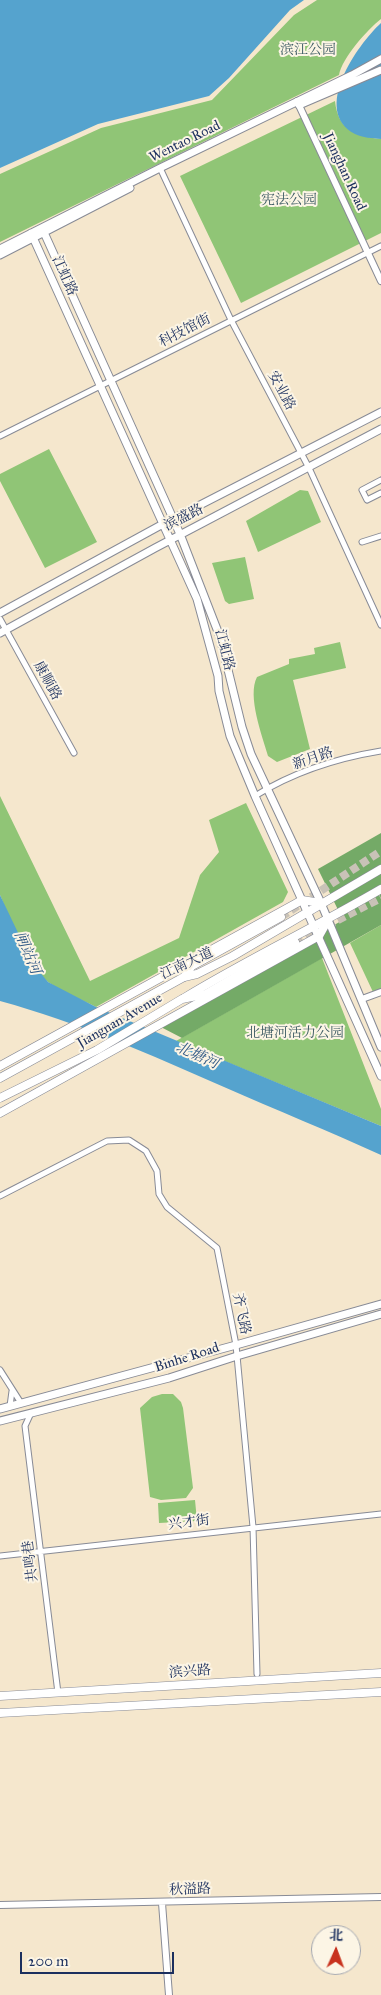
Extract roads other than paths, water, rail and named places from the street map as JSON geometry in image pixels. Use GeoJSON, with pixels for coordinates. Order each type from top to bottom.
{"type":"FeatureCollection","features":[{"type":"Feature","properties":{"kind":"main road","name":"Wentao Road"},"geometry":{"type":"LineString","coordinates":[[0,249],[43,231],[161,170],[336,85],[381,59]]}},
{"type":"Feature","properties":{"kind":"main road","name":"Wentao Road"},"geometry":{"type":"LineString","coordinates":[[336,85],[381,70]]}},
{"type":"Feature","properties":{"kind":"main road","name":"江虹路"},"geometry":{"type":"LineString","coordinates":[[43,231],[180,534],[220,637],[242,727],[266,789],[321,903],[381,1047]]}},
{"type":"Feature","properties":{"kind":"main road","name":"Wentao Road"},"geometry":{"type":"LineString","coordinates":[[0,255],[32,236]]}},
{"type":"Feature","properties":{"kind":"main road","name":"江虹路"},"geometry":{"type":"LineString","coordinates":[[32,236],[197,599],[218,676],[219,691],[230,736],[255,796],[381,1076]]}},
{"type":"Feature","properties":{"kind":"main road","name":"滨盛路"},"geometry":{"type":"LineString","coordinates":[[0,613],[163,524],[381,412]]}},
{"type":"Feature","properties":{"kind":"main road","name":"滨盛路"},"geometry":{"type":"LineString","coordinates":[[3,631],[180,534],[381,430]]}},
{"type":"Feature","properties":{"kind":"main road","name":"江南大道"},"geometry":{"type":"LineString","coordinates":[[0,1078],[184,977],[197,974],[234,956],[381,869]]}},
{"type":"Feature","properties":{"kind":"main road","name":"Jiangnan Avenue"},"geometry":{"type":"LineString","coordinates":[[0,1098],[97,1050],[314,924],[328,920],[381,889]]}},
{"type":"Feature","properties":{"kind":"main road"},"geometry":{"type":"LineString","coordinates":[[0,1066],[302,900],[321,903]]}},
{"type":"Feature","properties":{"kind":"main road"},"geometry":{"type":"LineString","coordinates":[[184,977],[192,966],[281,917]]}},
{"type":"Feature","properties":{"kind":"main road"},"geometry":{"type":"LineString","coordinates":[[0,1113],[319,936],[328,920]]}},
{"type":"Feature","properties":{"kind":"main road"},"geometry":{"type":"LineString","coordinates":[[182,1000],[206,994],[295,942]]}},
{"type":"Feature","properties":{"kind":"main road","name":"Binhe Road"},"geometry":{"type":"LineString","coordinates":[[0,1409],[236,1346],[381,1304]]}},
{"type":"Feature","properties":{"kind":"main road","name":"Binhe Road"},"geometry":{"type":"LineString","coordinates":[[0,1421],[169,1378],[381,1314]]}},
{"type":"Feature","properties":{"kind":"main road","name":"滨兴路"},"geometry":{"type":"LineString","coordinates":[[0,1696],[381,1674]]}},
{"type":"Feature","properties":{"kind":"main road"},"geometry":{"type":"LineString","coordinates":[[0,1713],[381,1692]]}},
{"type":"Feature","properties":{"kind":"street","name":"Jianghan Road"},"geometry":{"type":"LineString","coordinates":[[298,103],[381,281]]}},
{"type":"Feature","properties":{"kind":"street","name":"安业路"},"geometry":{"type":"LineString","coordinates":[[161,170],[231,320],[309,468],[381,625]]}},
{"type":"Feature","properties":{"kind":"street","name":"科技馆街"},"geometry":{"type":"LineString","coordinates":[[0,436],[381,246]]}},
{"type":"Feature","properties":{"kind":"street"},"geometry":{"type":"LineString","coordinates":[[381,480],[362,490],[367,500],[381,494]]}},
{"type":"Feature","properties":{"kind":"street"},"geometry":{"type":"LineString","coordinates":[[362,542],[381,536]]}},
{"type":"Feature","properties":{"kind":"street","name":"康顺路"},"geometry":{"type":"LineString","coordinates":[[0,619],[3,631],[74,753]]}},
{"type":"Feature","properties":{"kind":"street","name":"新月路"},"geometry":{"type":"LineString","coordinates":[[255,796],[306,771],[381,751]]}},
{"type":"Feature","properties":{"kind":"street"},"geometry":{"type":"LineString","coordinates":[[362,999],[381,992]]}},
{"type":"Feature","properties":{"kind":"street","name":"齐飞路"},"geometry":{"type":"LineString","coordinates":[[0,1196],[107,1141],[129,1140],[146,1151],[157,1171],[159,1194],[167,1207],[218,1248],[236,1346],[253,1527],[257,1674]]}},
{"type":"Feature","properties":{"kind":"street"},"geometry":{"type":"LineString","coordinates":[[0,1370],[21,1403]]}},
{"type":"Feature","properties":{"kind":"street"},"geometry":{"type":"LineString","coordinates":[[10,1406],[12,1390]]}},
{"type":"Feature","properties":{"kind":"street"},"geometry":{"type":"LineString","coordinates":[[14,1417],[25,1426],[31,1413]]}},
{"type":"Feature","properties":{"kind":"street","name":"共鸣巷"},"geometry":{"type":"LineString","coordinates":[[25,1426],[58,1693]]}},
{"type":"Feature","properties":{"kind":"street","name":"兴才街"},"geometry":{"type":"LineString","coordinates":[[0,1556],[381,1514]]}},
{"type":"Feature","properties":{"kind":"street","name":"秋溢路"},"geometry":{"type":"LineString","coordinates":[[0,1905],[381,1897]]}},
{"type":"Feature","properties":{"kind":"street"},"geometry":{"type":"LineString","coordinates":[[162,1903],[169,1995]]}},
{"type":"Feature","properties":{"kind":"water"},"geometry":{"type":"Polygon","coordinates":[[[0,0],[304,0],[290,10],[229,78],[209,96],[98,124],[0,168],[0,0]]]}},
{"type":"Feature","properties":{"kind":"water"},"geometry":{"type":"Polygon","coordinates":[[[381,23],[381,139],[355,134],[342,124],[337,110],[338,95],[343,78],[351,62],[371,33],[381,23]]]}},
{"type":"Feature","properties":{"kind":"water"},"geometry":{"type":"Polygon","coordinates":[[[0,895],[33,964],[48,982],[96,1007],[381,1126],[381,1155],[113,1040],[29,1009],[0,1001],[0,895]]]}},
{"type":"Feature","properties":{"kind":"tunnel"},"geometry":{"type":"LineString","coordinates":[[281,917],[381,851]]}},
{"type":"Feature","properties":{"kind":"tunnel"},"geometry":{"type":"LineString","coordinates":[[295,942],[381,898]]}},
{"type":"Feature","properties":{"kind":"park label","name":"滨江公园"},"geometry":{"type":"Point","coordinates":[308,51]}},
{"type":"Feature","properties":{"kind":"park label","name":"宪法公园"},"geometry":{"type":"Point","coordinates":[289,201]}},
{"type":"Feature","properties":{"kind":"park label","name":"北塘河活力公园"},"geometry":{"type":"Point","coordinates":[295,1034]}},
{"type":"Feature","properties":{"kind":"water label","name":"闸站河"},"geometry":{"type":"Point","coordinates":[27,953]}},
{"type":"Feature","properties":{"kind":"water label","name":"北塘河"},"geometry":{"type":"Point","coordinates":[197,1056]}}]}
